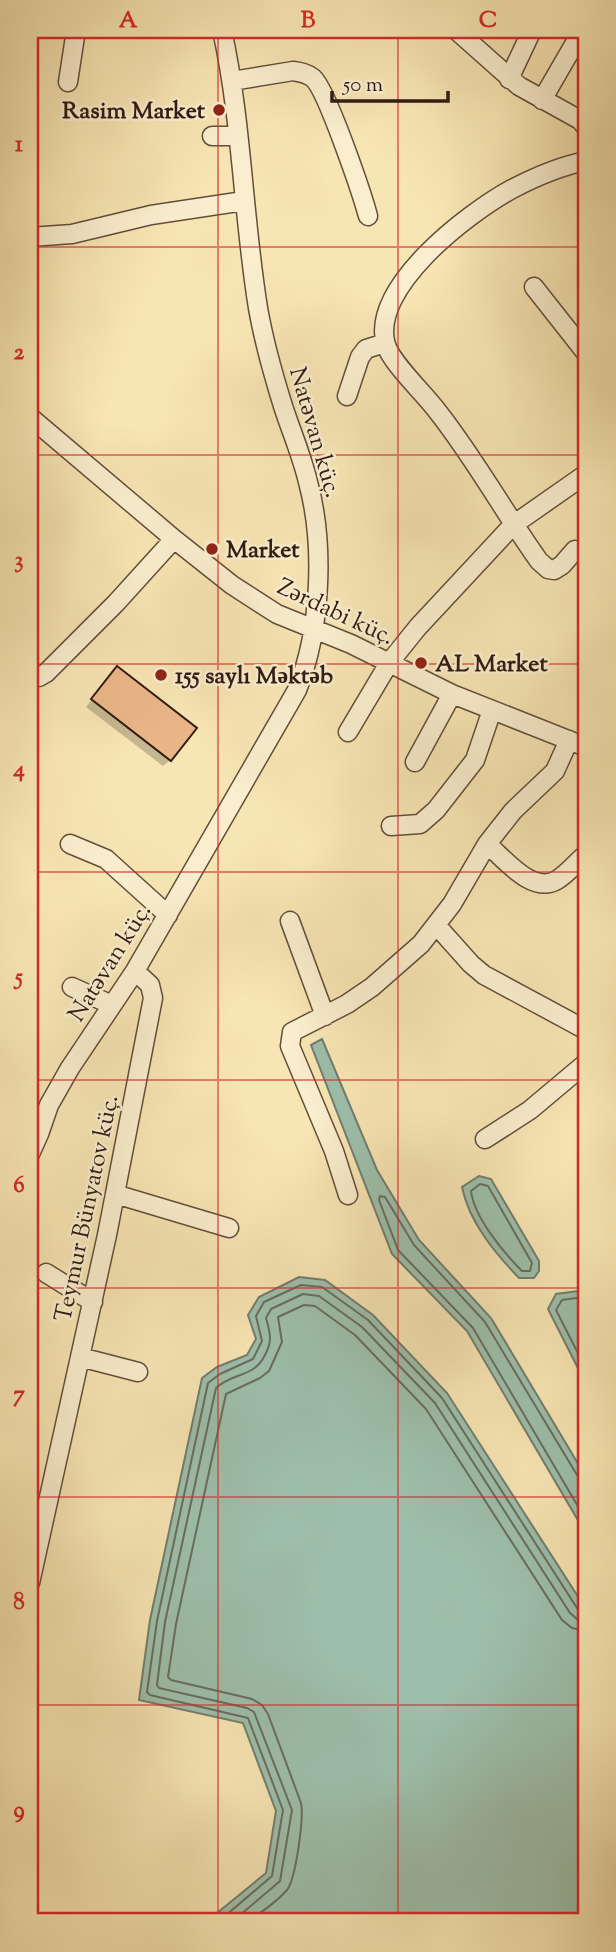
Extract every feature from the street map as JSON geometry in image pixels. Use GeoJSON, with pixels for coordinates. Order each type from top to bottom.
{"type":"FeatureCollection","features":[{"type":"Feature","properties":{"kind":"street"},"geometry":{"type":"LineString","coordinates":[[68,82],[76,30]]}},
{"type":"Feature","properties":{"kind":"street","name":"Natəvan küç."},"geometry":{"type":"LineString","coordinates":[[30,1154],[49,1105],[70,1068],[135,971],[297,691],[314,631],[317,584],[314,505],[267,352],[253,274],[232,81],[222,30]]}},
{"type":"Feature","properties":{"kind":"street"},"geometry":{"type":"LineString","coordinates":[[456,30],[509,79],[580,120],[586,127]]}},
{"type":"Feature","properties":{"kind":"street"},"geometry":{"type":"LineString","coordinates":[[509,79],[533,30]]}},
{"type":"Feature","properties":{"kind":"street"},"geometry":{"type":"LineString","coordinates":[[542,100],[579,36]]}},
{"type":"Feature","properties":{"kind":"street"},"geometry":{"type":"LineString","coordinates":[[232,81],[293,71],[312,77],[324,96],[368,216]]}},
{"type":"Feature","properties":{"kind":"street"},"geometry":{"type":"LineString","coordinates":[[212,136],[238,136]]}},
{"type":"Feature","properties":{"kind":"street"},"geometry":{"type":"LineString","coordinates":[[575,550],[554,570],[548,569],[539,561],[438,411],[389,353],[384,327],[388,307],[404,279],[448,236],[482,208],[512,189],[586,161]]}},
{"type":"Feature","properties":{"kind":"street"},"geometry":{"type":"LineString","coordinates":[[30,237],[72,234],[151,215],[244,201]]}},
{"type":"Feature","properties":{"kind":"street"},"geometry":{"type":"LineString","coordinates":[[534,287],[586,353]]}},
{"type":"Feature","properties":{"kind":"street"},"geometry":{"type":"LineString","coordinates":[[347,396],[360,357],[366,349],[386,343]]}},
{"type":"Feature","properties":{"kind":"street","name":"Zərdabi küç."},"geometry":{"type":"LineString","coordinates":[[30,417],[174,539],[232,585],[270,610],[314,631],[351,644],[452,694],[586,747]]}},
{"type":"Feature","properties":{"kind":"street"},"geometry":{"type":"LineString","coordinates":[[348,732],[388,663],[418,627],[513,525],[586,474]]}},
{"type":"Feature","properties":{"kind":"street"},"geometry":{"type":"LineString","coordinates":[[30,676],[39,677],[46,673],[116,603],[174,539]]}},
{"type":"Feature","properties":{"kind":"street"},"geometry":{"type":"LineString","coordinates":[[415,762],[452,694]]}},
{"type":"Feature","properties":{"kind":"street"},"geometry":{"type":"LineString","coordinates":[[391,826],[420,824],[436,810],[475,760],[492,710]]}},
{"type":"Feature","properties":{"kind":"street"},"geometry":{"type":"LineString","coordinates":[[348,1195],[334,1151],[290,1046],[292,1032],[325,1016],[372,987],[404,960],[437,926],[487,844],[513,811],[555,771],[569,740]]}},
{"type":"Feature","properties":{"kind":"street"},"geometry":{"type":"LineString","coordinates":[[70,844],[106,859],[168,915]]}},
{"type":"Feature","properties":{"kind":"street"},"geometry":{"type":"LineString","coordinates":[[487,844],[532,883],[555,881],[586,854]]}},
{"type":"Feature","properties":{"kind":"street"},"geometry":{"type":"LineString","coordinates":[[290,921],[325,1016]]}},
{"type":"Feature","properties":{"kind":"street"},"geometry":{"type":"LineString","coordinates":[[437,926],[484,975],[586,1030]]}},
{"type":"Feature","properties":{"kind":"street","name":"Teymur Bünyatov küç."},"geometry":{"type":"LineString","coordinates":[[30,1583],[93,1302],[153,998],[150,985],[135,971]]}},
{"type":"Feature","properties":{"kind":"street"},"geometry":{"type":"LineString","coordinates":[[72,987],[112,1005]]}},
{"type":"Feature","properties":{"kind":"street"},"geometry":{"type":"LineString","coordinates":[[485,1139],[530,1110],[586,1063]]}},
{"type":"Feature","properties":{"kind":"street"},"geometry":{"type":"LineString","coordinates":[[115,1194],[229,1228]]}},
{"type":"Feature","properties":{"kind":"street"},"geometry":{"type":"LineString","coordinates":[[46,1273],[93,1302]]}},
{"type":"Feature","properties":{"kind":"street"},"geometry":{"type":"LineString","coordinates":[[80,1357],[138,1372]]}},
{"type":"Feature","properties":{"kind":"water"},"geometry":{"type":"Polygon","coordinates":[[[322,1039],[377,1170],[419,1240],[491,1318],[586,1477],[586,1534],[467,1331],[392,1254],[311,1045],[322,1039]]]}},
{"type":"Feature","properties":{"kind":"water"},"geometry":{"type":"Polygon","coordinates":[[[479,1176],[491,1179],[539,1261],[539,1271],[534,1278],[519,1278],[477,1225],[462,1187],[479,1176]]]}},
{"type":"Feature","properties":{"kind":"water"},"geometry":{"type":"Polygon","coordinates":[[[299,1277],[325,1280],[373,1315],[447,1393],[586,1609],[586,1922],[206,1922],[266,1873],[276,1811],[243,1723],[139,1700],[150,1620],[202,1378],[217,1367],[247,1355],[256,1339],[248,1315],[259,1297],[299,1277]]]}},
{"type":"Feature","properties":{"kind":"water"},"geometry":{"type":"Polygon","coordinates":[[[578,1291],[586,1294],[586,1384],[548,1309],[556,1294],[578,1291]]]}},
{"type":"Feature","properties":{"kind":"building"},"geometry":{"type":"Polygon","coordinates":[[[117,666],[197,728],[171,761],[91,699],[117,666]]]}},
{"type":"Feature","properties":{"kind":"place","name":"Rasim Market"},"geometry":{"type":"Point","coordinates":[219,110]}},
{"type":"Feature","properties":{"kind":"place","name":"Market"},"geometry":{"type":"Point","coordinates":[212,549]}},
{"type":"Feature","properties":{"kind":"place","name":"AL Market"},"geometry":{"type":"Point","coordinates":[421,663]}},
{"type":"Feature","properties":{"kind":"place","name":"155 saylı Məktəb"},"geometry":{"type":"Point","coordinates":[161,675]}}]}
